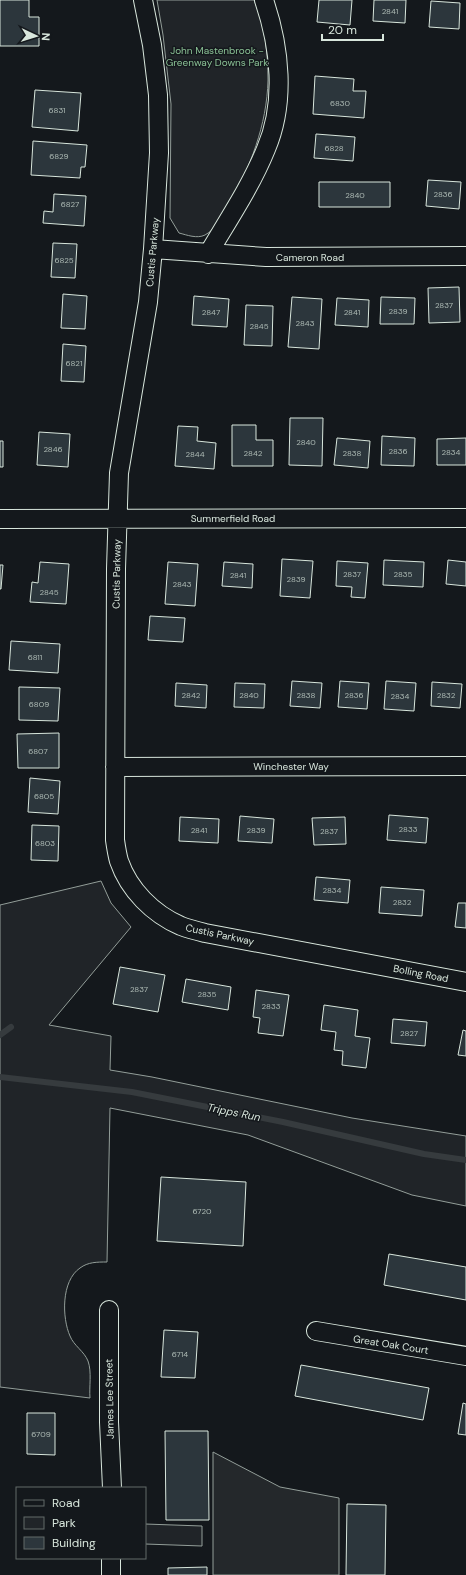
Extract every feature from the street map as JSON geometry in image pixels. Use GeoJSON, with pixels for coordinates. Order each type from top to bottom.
{"type":"FeatureCollection","features":[{"type":"Feature","properties":{"kind":"street","name":"Custis Parkway"},"geometry":{"type":"LineString","coordinates":[[144,0],[152,45],[158,95],[159,153],[148,302],[119,473],[117,519],[115,767],[115,840],[119,861],[128,881],[140,897],[158,913],[181,926],[205,933],[375,964]]}},
{"type":"Feature","properties":{"kind":"street"},"geometry":{"type":"LineString","coordinates":[[208,254],[253,177],[267,149],[275,119],[279,88],[277,52],[272,23],[264,0]]}},
{"type":"Feature","properties":{"kind":"street","name":"Cameron Road"},"geometry":{"type":"LineString","coordinates":[[153,249],[266,257],[466,256]]}},
{"type":"Feature","properties":{"kind":"street","name":"Summerfield Road"},"geometry":{"type":"LineString","coordinates":[[0,520],[466,518]]}},
{"type":"Feature","properties":{"kind":"street","name":"Winchester Way"},"geometry":{"type":"LineString","coordinates":[[115,767],[466,766]]}},
{"type":"Feature","properties":{"kind":"street","name":"Bolling Road"},"geometry":{"type":"LineString","coordinates":[[375,964],[466,982]]}},
{"type":"Feature","properties":{"kind":"street","name":"James Lee Street"},"geometry":{"type":"LineString","coordinates":[[109,1310],[109,1422],[112,1487]]}},
{"type":"Feature","properties":{"kind":"street","name":"Great Oak Court"},"geometry":{"type":"LineString","coordinates":[[316,1331],[466,1356]]}},
{"type":"Feature","properties":{"kind":"street"},"geometry":{"type":"LineString","coordinates":[[111,1559],[111,1575]]}},
{"type":"Feature","properties":{"kind":"green space","name":"John Mastenbrook - Greenway Downs Park"},"geometry":{"type":"Polygon","coordinates":[[[157,0],[254,0],[263,29],[268,80],[267,97],[261,130],[250,162],[228,207],[216,226],[205,235],[199,237],[179,233],[170,218],[171,104],[163,35],[157,0]]]}},
{"type":"Feature","properties":{"kind":"green space"},"geometry":{"type":"Polygon","coordinates":[[[101,881],[111,903],[131,927],[49,1025],[111,1036],[110,1070],[152,1077],[352,1118],[466,1136],[466,1206],[412,1195],[248,1135],[110,1108],[107,1262],[89,1263],[80,1268],[69,1282],[65,1300],[67,1328],[70,1336],[88,1361],[90,1375],[90,1398],[0,1387],[0,905],[101,881]]]}},
{"type":"Feature","properties":{"kind":"green space"},"geometry":{"type":"Polygon","coordinates":[[[146,1524],[202,1526],[202,1546],[146,1544],[146,1524]]]}},
{"type":"Feature","properties":{"kind":"shaded area"},"geometry":{"type":"Polygon","coordinates":[[[213,1452],[280,1487],[339,1498],[339,1575],[213,1575],[213,1452]]]}},
{"type":"Feature","properties":{"kind":"building"},"geometry":{"type":"Polygon","coordinates":[[[0,0],[29,0],[29,17],[39,17],[39,46],[0,46],[0,0]]]}},
{"type":"Feature","properties":{"kind":"building"},"geometry":{"type":"Polygon","coordinates":[[[319,0],[352,0],[350,25],[317,22],[319,0]]]}},
{"type":"Feature","properties":{"kind":"building"},"geometry":{"type":"Polygon","coordinates":[[[374,0],[406,0],[405,23],[373,21],[374,0]]]}},
{"type":"Feature","properties":{"kind":"building"},"geometry":{"type":"Polygon","coordinates":[[[431,1],[460,3],[459,29],[429,27],[431,1]]]}},
{"type":"Feature","properties":{"kind":"building"},"geometry":{"type":"Polygon","coordinates":[[[315,76],[354,79],[353,91],[366,91],[364,118],[313,114],[315,76]]]}},
{"type":"Feature","properties":{"kind":"building"},"geometry":{"type":"Polygon","coordinates":[[[35,90],[81,93],[78,131],[32,127],[35,90]]]}},
{"type":"Feature","properties":{"kind":"building"},"geometry":{"type":"Polygon","coordinates":[[[316,134],[355,137],[353,161],[314,158],[316,134]]]}},
{"type":"Feature","properties":{"kind":"building"},"geometry":{"type":"Polygon","coordinates":[[[33,141],[87,145],[85,167],[81,167],[80,178],[31,175],[33,141]]]}},
{"type":"Feature","properties":{"kind":"building"},"geometry":{"type":"Polygon","coordinates":[[[428,180],[461,182],[459,209],[426,206],[428,180]]]}},
{"type":"Feature","properties":{"kind":"building"},"geometry":{"type":"Polygon","coordinates":[[[319,182],[390,182],[390,207],[319,207],[319,182]]]}},
{"type":"Feature","properties":{"kind":"building"},"geometry":{"type":"Polygon","coordinates":[[[54,194],[86,196],[84,226],[43,223],[44,211],[53,212],[54,194]]]}},
{"type":"Feature","properties":{"kind":"building"},"geometry":{"type":"Polygon","coordinates":[[[53,243],[77,244],[75,278],[51,277],[53,243]]]}},
{"type":"Feature","properties":{"kind":"building"},"geometry":{"type":"Polygon","coordinates":[[[459,287],[460,322],[429,323],[428,288],[459,287]]]}},
{"type":"Feature","properties":{"kind":"building"},"geometry":{"type":"Polygon","coordinates":[[[63,294],[87,296],[85,329],[61,328],[63,294]]]}},
{"type":"Feature","properties":{"kind":"building"},"geometry":{"type":"Polygon","coordinates":[[[194,296],[229,299],[227,327],[192,325],[194,296]]]}},
{"type":"Feature","properties":{"kind":"building"},"geometry":{"type":"Polygon","coordinates":[[[292,297],[322,299],[319,349],[288,347],[292,297]]]}},
{"type":"Feature","properties":{"kind":"building"},"geometry":{"type":"Polygon","coordinates":[[[381,297],[415,298],[414,324],[380,324],[381,297]]]}},
{"type":"Feature","properties":{"kind":"building"},"geometry":{"type":"Polygon","coordinates":[[[337,298],[369,300],[368,327],[335,325],[337,298]]]}},
{"type":"Feature","properties":{"kind":"building"},"geometry":{"type":"Polygon","coordinates":[[[246,305],[273,306],[272,346],[244,345],[246,305]]]}},
{"type":"Feature","properties":{"kind":"building"},"geometry":{"type":"Polygon","coordinates":[[[63,344],[86,346],[84,382],[61,381],[63,344]]]}},
{"type":"Feature","properties":{"kind":"building"},"geometry":{"type":"Polygon","coordinates":[[[290,418],[323,418],[322,466],[289,465],[290,418]]]}},
{"type":"Feature","properties":{"kind":"building"},"geometry":{"type":"Polygon","coordinates":[[[232,425],[256,425],[256,440],[273,440],[273,466],[232,466],[232,425]]]}},
{"type":"Feature","properties":{"kind":"building"},"geometry":{"type":"Polygon","coordinates":[[[178,426],[198,427],[197,441],[216,443],[214,469],[175,466],[178,426]]]}},
{"type":"Feature","properties":{"kind":"building"},"geometry":{"type":"Polygon","coordinates":[[[39,432],[70,434],[68,467],[37,465],[39,432]]]}},
{"type":"Feature","properties":{"kind":"building"},"geometry":{"type":"Polygon","coordinates":[[[382,436],[415,438],[414,466],[381,465],[382,436]]]}},
{"type":"Feature","properties":{"kind":"building"},"geometry":{"type":"Polygon","coordinates":[[[337,438],[370,441],[368,468],[334,465],[337,438]]]}},
{"type":"Feature","properties":{"kind":"building"},"geometry":{"type":"Polygon","coordinates":[[[466,438],[466,465],[437,465],[437,439],[466,438]]]}},
{"type":"Feature","properties":{"kind":"building"},"geometry":{"type":"Polygon","coordinates":[[[0,441],[3,441],[3,467],[0,467],[0,441]]]}},
{"type":"Feature","properties":{"kind":"building"},"geometry":{"type":"Polygon","coordinates":[[[282,559],[313,561],[310,598],[280,596],[282,559]]]}},
{"type":"Feature","properties":{"kind":"building"},"geometry":{"type":"Polygon","coordinates":[[[384,560],[424,562],[423,587],[383,585],[384,560]]]}},
{"type":"Feature","properties":{"kind":"building"},"geometry":{"type":"Polygon","coordinates":[[[448,560],[466,562],[466,586],[446,584],[448,560]]]}},
{"type":"Feature","properties":{"kind":"building"},"geometry":{"type":"Polygon","coordinates":[[[337,561],[368,563],[365,598],[351,597],[352,587],[336,586],[337,561]]]}},
{"type":"Feature","properties":{"kind":"building"},"geometry":{"type":"Polygon","coordinates":[[[40,562],[69,564],[66,604],[30,602],[32,582],[38,583],[40,562]]]}},
{"type":"Feature","properties":{"kind":"building"},"geometry":{"type":"Polygon","coordinates":[[[168,562],[198,564],[195,606],[165,604],[168,562]]]}},
{"type":"Feature","properties":{"kind":"building"},"geometry":{"type":"Polygon","coordinates":[[[224,562],[253,564],[252,588],[222,586],[224,562]]]}},
{"type":"Feature","properties":{"kind":"building"},"geometry":{"type":"Polygon","coordinates":[[[0,565],[3,565],[1,589],[0,589],[0,565]]]}},
{"type":"Feature","properties":{"kind":"building"},"geometry":{"type":"Polygon","coordinates":[[[150,616],[185,618],[183,642],[148,640],[150,616]]]}},
{"type":"Feature","properties":{"kind":"building"},"geometry":{"type":"Polygon","coordinates":[[[11,641],[60,644],[58,673],[9,670],[11,641]]]}},
{"type":"Feature","properties":{"kind":"building"},"geometry":{"type":"Polygon","coordinates":[[[292,681],[322,683],[320,708],[290,706],[292,681]]]}},
{"type":"Feature","properties":{"kind":"building"},"geometry":{"type":"Polygon","coordinates":[[[340,681],[369,683],[367,709],[338,707],[340,681]]]}},
{"type":"Feature","properties":{"kind":"building"},"geometry":{"type":"Polygon","coordinates":[[[386,681],[416,683],[414,711],[384,709],[386,681]]]}},
{"type":"Feature","properties":{"kind":"building"},"geometry":{"type":"Polygon","coordinates":[[[432,682],[462,684],[460,708],[431,706],[432,682]]]}},
{"type":"Feature","properties":{"kind":"building"},"geometry":{"type":"Polygon","coordinates":[[[176,683],[207,685],[206,708],[175,706],[176,683]]]}},
{"type":"Feature","properties":{"kind":"building"},"geometry":{"type":"Polygon","coordinates":[[[235,683],[265,684],[264,708],[234,707],[235,683]]]}},
{"type":"Feature","properties":{"kind":"building"},"geometry":{"type":"Polygon","coordinates":[[[19,687],[60,688],[58,721],[19,720],[19,687]]]}},
{"type":"Feature","properties":{"kind":"building"},"geometry":{"type":"Polygon","coordinates":[[[59,733],[59,768],[18,768],[17,734],[59,733]]]}},
{"type":"Feature","properties":{"kind":"building"},"geometry":{"type":"Polygon","coordinates":[[[30,778],[60,781],[58,814],[28,812],[30,778]]]}},
{"type":"Feature","properties":{"kind":"building"},"geometry":{"type":"Polygon","coordinates":[[[389,815],[428,818],[426,843],[387,840],[389,815]]]}},
{"type":"Feature","properties":{"kind":"building"},"geometry":{"type":"Polygon","coordinates":[[[240,816],[274,819],[272,843],[238,841],[240,816]]]}},
{"type":"Feature","properties":{"kind":"building"},"geometry":{"type":"Polygon","coordinates":[[[180,817],[219,819],[218,843],[179,841],[180,817]]]}},
{"type":"Feature","properties":{"kind":"building"},"geometry":{"type":"Polygon","coordinates":[[[345,817],[346,844],[314,845],[312,818],[345,817]]]}},
{"type":"Feature","properties":{"kind":"building"},"geometry":{"type":"Polygon","coordinates":[[[32,825],[59,826],[58,861],[31,860],[32,825]]]}},
{"type":"Feature","properties":{"kind":"building"},"geometry":{"type":"Polygon","coordinates":[[[316,877],[350,880],[348,903],[314,900],[316,877]]]}},
{"type":"Feature","properties":{"kind":"building"},"geometry":{"type":"Polygon","coordinates":[[[381,887],[424,890],[422,916],[379,913],[381,887]]]}},
{"type":"Feature","properties":{"kind":"building"},"geometry":{"type":"Polygon","coordinates":[[[458,903],[466,903],[466,928],[455,927],[458,903]]]}},
{"type":"Feature","properties":{"kind":"building"},"geometry":{"type":"Polygon","coordinates":[[[120,967],[165,975],[158,1012],[113,1004],[120,967]]]}},
{"type":"Feature","properties":{"kind":"building"},"geometry":{"type":"Polygon","coordinates":[[[186,979],[231,987],[228,1010],[182,1002],[186,979]]]}},
{"type":"Feature","properties":{"kind":"building"},"geometry":{"type":"Polygon","coordinates":[[[256,990],[289,995],[283,1036],[258,1033],[260,1018],[253,1017],[256,990]]]}},
{"type":"Feature","properties":{"kind":"building"},"geometry":{"type":"Polygon","coordinates":[[[324,1005],[358,1010],[355,1036],[370,1038],[366,1068],[342,1065],[343,1051],[334,1050],[336,1032],[321,1030],[324,1005]]]}},
{"type":"Feature","properties":{"kind":"building"},"geometry":{"type":"Polygon","coordinates":[[[393,1019],[427,1022],[425,1046],[391,1043],[393,1019]]]}},
{"type":"Feature","properties":{"kind":"building"},"geometry":{"type":"Polygon","coordinates":[[[463,1030],[466,1031],[466,1056],[458,1055],[463,1030]]]}},
{"type":"Feature","properties":{"kind":"building"},"geometry":{"type":"Polygon","coordinates":[[[161,1177],[246,1182],[243,1246],[157,1241],[161,1177]]]}},
{"type":"Feature","properties":{"kind":"building"},"geometry":{"type":"Polygon","coordinates":[[[389,1254],[466,1267],[466,1300],[384,1285],[389,1254]]]}},
{"type":"Feature","properties":{"kind":"building"},"geometry":{"type":"Polygon","coordinates":[[[164,1330],[198,1332],[195,1378],[161,1377],[164,1330]]]}},
{"type":"Feature","properties":{"kind":"building"},"geometry":{"type":"Polygon","coordinates":[[[301,1365],[429,1388],[423,1420],[295,1396],[301,1365]]]}},
{"type":"Feature","properties":{"kind":"building"},"geometry":{"type":"Polygon","coordinates":[[[463,1403],[466,1404],[466,1435],[458,1434],[463,1403]]]}},
{"type":"Feature","properties":{"kind":"building"},"geometry":{"type":"Polygon","coordinates":[[[27,1413],[55,1413],[55,1455],[27,1454],[27,1413]]]}},
{"type":"Feature","properties":{"kind":"building"},"geometry":{"type":"Polygon","coordinates":[[[165,1431],[208,1431],[209,1520],[166,1520],[165,1431]]]}},
{"type":"Feature","properties":{"kind":"building"},"geometry":{"type":"Polygon","coordinates":[[[347,1504],[386,1505],[385,1575],[346,1575],[347,1504]]]}},
{"type":"Feature","properties":{"kind":"building"},"geometry":{"type":"Polygon","coordinates":[[[207,1567],[207,1575],[168,1575],[168,1568],[207,1567]]]}},
{"type":"Feature","properties":{"kind":"waterway"},"geometry":{"type":"LineString","coordinates":[[0,1035],[11,1027]]}},
{"type":"Feature","properties":{"kind":"waterway","name":"Tripps Run"},"geometry":{"type":"LineString","coordinates":[[0,1077],[132,1092],[283,1122],[424,1154],[466,1160]]}}]}
